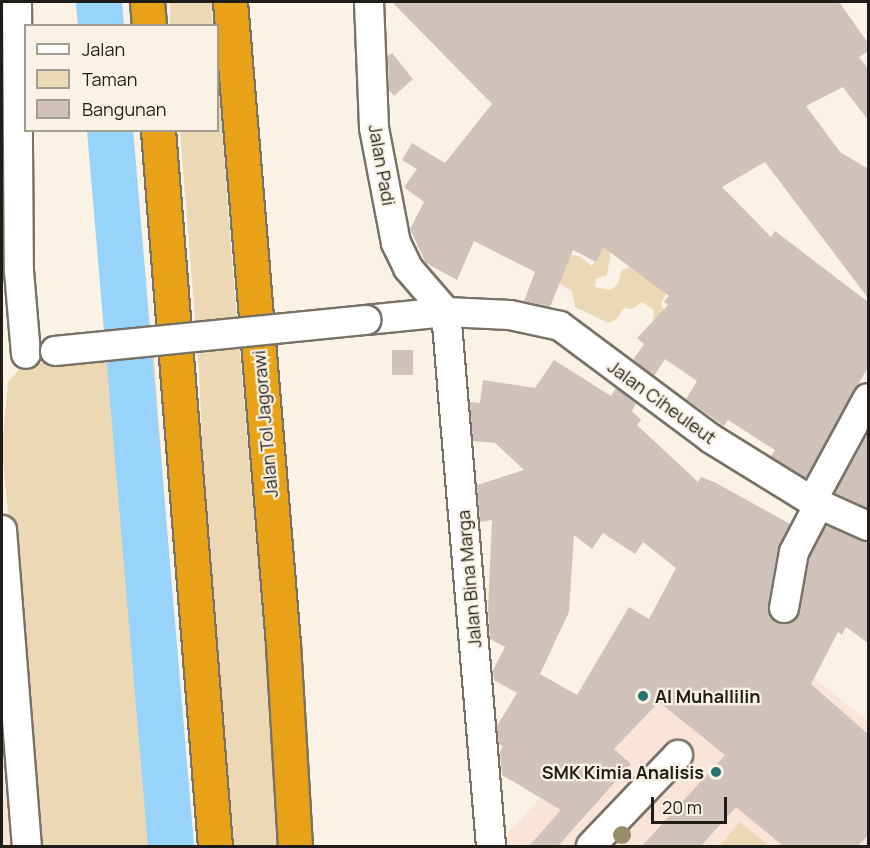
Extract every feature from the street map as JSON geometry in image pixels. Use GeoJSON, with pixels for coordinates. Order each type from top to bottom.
{"type":"FeatureCollection","features":[{"type":"Feature","properties":{"kind":"highway"},"geometry":{"type":"LineString","coordinates":[[147,2],[149,24]]}},
{"type":"Feature","properties":{"kind":"highway","name":"Jalan Tol Jagorawi"},"geometry":{"type":"LineString","coordinates":[[230,2],[283,644],[295,846]]}},
{"type":"Feature","properties":{"kind":"highway"},"geometry":{"type":"LineString","coordinates":[[158,132],[215,846]]}},
{"type":"Feature","properties":{"kind":"street"},"geometry":{"type":"LineString","coordinates":[[14,355],[10,263],[17,2]]}},
{"type":"Feature","properties":{"kind":"street","name":"Jalan Padi"},"geometry":{"type":"LineString","coordinates":[[369,2],[374,128],[396,243],[408,268],[446,312]]}},
{"type":"Feature","properties":{"kind":"street","name":"Jalan Ciheuleut"},"geometry":{"type":"LineString","coordinates":[[14,355],[446,312],[510,315],[560,326],[710,438],[816,503],[868,526]]}},
{"type":"Feature","properties":{"kind":"street","name":"Jalan Bina Marga"},"geometry":{"type":"LineString","coordinates":[[446,312],[490,846]]}},
{"type":"Feature","properties":{"kind":"street"},"geometry":{"type":"LineString","coordinates":[[784,608],[795,552],[816,503],[868,398]]}},
{"type":"Feature","properties":{"kind":"street"},"geometry":{"type":"LineString","coordinates":[[2,530],[27,846]]}},
{"type":"Feature","properties":{"kind":"street"},"geometry":{"type":"LineString","coordinates":[[591,846],[678,755]]}},
{"type":"Feature","properties":{"kind":"shaded area","name":"SMK Kimia Analisis"},"geometry":{"type":"Polygon","coordinates":[[[756,632],[868,721],[868,846],[496,846],[605,727],[756,632]]]}},
{"type":"Feature","properties":{"kind":"shaded area"},"geometry":{"type":"Polygon","coordinates":[[[2,670],[13,846],[2,846],[2,670]]]}},
{"type":"Feature","properties":{"kind":"green space"},"geometry":{"type":"Polygon","coordinates":[[[170,2],[212,2],[212,24],[170,24],[170,2]]]}},
{"type":"Feature","properties":{"kind":"green space"},"geometry":{"type":"Polygon","coordinates":[[[219,85],[231,250],[283,846],[231,846],[207,552],[199,369],[180,132],[219,132],[219,85]]]}},
{"type":"Feature","properties":{"kind":"green space"},"geometry":{"type":"Polygon","coordinates":[[[599,244],[611,251],[607,275],[596,279],[595,287],[611,290],[618,284],[621,271],[630,266],[666,293],[661,304],[666,314],[653,321],[654,310],[642,302],[632,309],[624,308],[616,320],[608,323],[575,307],[572,291],[555,281],[566,254],[579,256],[592,266],[601,250],[599,244]]]}},
{"type":"Feature","properties":{"kind":"green space"},"geometry":{"type":"Polygon","coordinates":[[[154,358],[166,518],[170,685],[183,846],[38,846],[2,448],[8,382],[24,364],[154,358]]]}},
{"type":"Feature","properties":{"kind":"green space"},"geometry":{"type":"Polygon","coordinates":[[[740,822],[769,846],[719,846],[740,822]]]}},
{"type":"Feature","properties":{"kind":"building"},"geometry":{"type":"Polygon","coordinates":[[[392,2],[839,2],[868,43],[868,51],[859,57],[868,69],[868,120],[843,87],[806,106],[840,152],[868,169],[868,298],[765,162],[722,187],[771,237],[775,231],[868,302],[868,367],[806,478],[771,456],[775,450],[728,420],[724,426],[686,399],[697,381],[665,359],[654,376],[633,360],[644,344],[637,338],[668,305],[664,302],[669,296],[603,247],[596,262],[573,250],[550,307],[524,301],[535,272],[474,241],[457,280],[426,263],[410,229],[424,202],[404,187],[417,169],[402,160],[412,143],[445,163],[492,104],[392,2]]]}},
{"type":"Feature","properties":{"kind":"building"},"geometry":{"type":"Polygon","coordinates":[[[392,53],[413,79],[394,96],[389,90],[388,56],[392,53]]]}},
{"type":"Feature","properties":{"kind":"building"},"geometry":{"type":"Polygon","coordinates":[[[392,350],[413,350],[413,375],[392,375],[392,350]]]}},
{"type":"Feature","properties":{"kind":"building"},"geometry":{"type":"Polygon","coordinates":[[[554,360],[611,396],[616,388],[636,404],[632,411],[641,420],[637,425],[698,482],[701,477],[716,483],[790,524],[778,549],[768,605],[774,621],[789,624],[797,618],[810,557],[826,525],[868,542],[868,643],[846,627],[842,635],[838,632],[811,684],[868,734],[868,835],[858,846],[783,846],[736,807],[701,846],[642,846],[725,755],[659,702],[614,749],[631,764],[558,846],[529,846],[561,810],[502,775],[500,752],[503,746],[499,744],[497,726],[517,693],[494,680],[493,670],[505,647],[490,639],[488,609],[492,520],[480,522],[477,485],[524,470],[495,443],[473,441],[470,402],[480,403],[483,380],[535,388],[554,360]],[[603,533],[592,549],[574,535],[569,612],[540,674],[577,695],[629,607],[649,619],[676,568],[643,542],[635,554],[603,533]]]}},
{"type":"Feature","properties":{"kind":"building"},"geometry":{"type":"Polygon","coordinates":[[[868,433],[868,508],[835,493],[868,433]]]}},
{"type":"Feature","properties":{"kind":"waterway"},"geometry":{"type":"LineString","coordinates":[[99,2],[101,24]]}},
{"type":"Feature","properties":{"kind":"waterway"},"geometry":{"type":"LineString","coordinates":[[110,132],[171,846]]}},
{"type":"Feature","properties":{"kind":"place","name":"Al Muhallilin"},"geometry":{"type":"Point","coordinates":[643,696]}},
{"type":"Feature","properties":{"kind":"place","name":"SMK Kimia Analisis"},"geometry":{"type":"Point","coordinates":[716,772]}}]}
